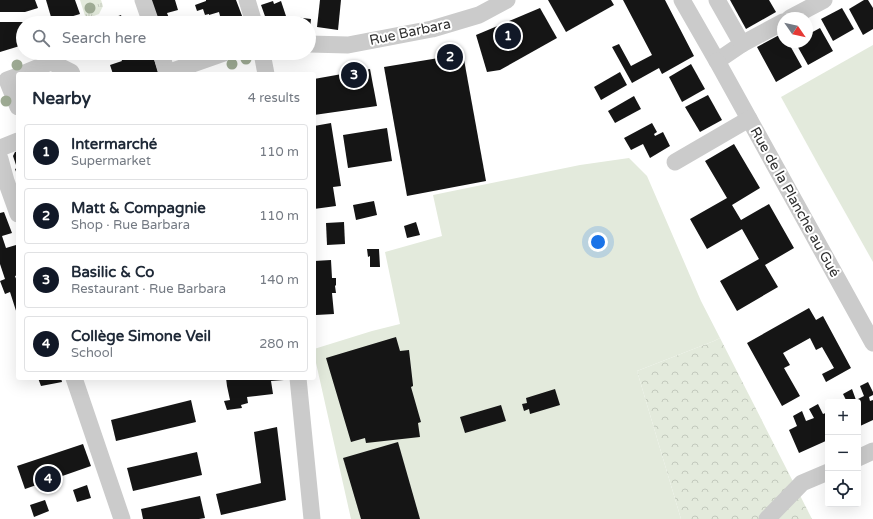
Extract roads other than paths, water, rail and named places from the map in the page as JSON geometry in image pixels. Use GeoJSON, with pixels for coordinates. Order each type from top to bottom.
{"type":"FeatureCollection","features":[{"type":"Feature","properties":{"kind":"street"},"geometry":{"type":"LineString","coordinates":[[143,0],[149,16]]}},
{"type":"Feature","properties":{"kind":"street"},"geometry":{"type":"LineString","coordinates":[[247,0],[252,16]]}},
{"type":"Feature","properties":{"kind":"street","name":"Rue Barbara"},"geometry":{"type":"LineString","coordinates":[[316,44],[348,45],[432,29],[479,15],[507,0]]}},
{"type":"Feature","properties":{"kind":"street","name":"Rue de la Planche au Gué"},"geometry":{"type":"LineString","coordinates":[[682,0],[873,343]]}},
{"type":"Feature","properties":{"kind":"street"},"geometry":{"type":"LineString","coordinates":[[717,0],[742,44]]}},
{"type":"Feature","properties":{"kind":"street"},"geometry":{"type":"LineString","coordinates":[[801,12],[824,0]]}},
{"type":"Feature","properties":{"kind":"street"},"geometry":{"type":"LineString","coordinates":[[717,62],[742,44],[777,25]]}},
{"type":"Feature","properties":{"kind":"street"},"geometry":{"type":"LineString","coordinates":[[163,60],[166,72]]}},
{"type":"Feature","properties":{"kind":"street"},"geometry":{"type":"LineString","coordinates":[[172,72],[205,60]]}},
{"type":"Feature","properties":{"kind":"street"},"geometry":{"type":"LineString","coordinates":[[263,60],[266,72]]}},
{"type":"Feature","properties":{"kind":"street"},"geometry":{"type":"LineString","coordinates":[[39,71],[51,62],[71,72]]}},
{"type":"Feature","properties":{"kind":"street"},"geometry":{"type":"LineString","coordinates":[[16,77],[7,80],[16,102]]}},
{"type":"Feature","properties":{"kind":"street"},"geometry":{"type":"LineString","coordinates":[[675,162],[749,119]]}},
{"type":"Feature","properties":{"kind":"street"},"geometry":{"type":"LineString","coordinates":[[0,148],[16,142]]}},
{"type":"Feature","properties":{"kind":"street"},"geometry":{"type":"LineString","coordinates":[[0,158],[3,182],[16,210]]}},
{"type":"Feature","properties":{"kind":"street"},"geometry":{"type":"LineString","coordinates":[[75,380],[122,519]]}},
{"type":"Feature","properties":{"kind":"street"},"geometry":{"type":"LineString","coordinates":[[298,380],[312,519]]}},
{"type":"Feature","properties":{"kind":"street"},"geometry":{"type":"LineString","coordinates":[[861,457],[873,451]]}},
{"type":"Feature","properties":{"kind":"street"},"geometry":{"type":"LineString","coordinates":[[767,519],[802,483],[825,473]]}},
{"type":"Feature","properties":{"kind":"place","name":"Intermarché"},"geometry":{"type":"Point","coordinates":[508,36]}},
{"type":"Feature","properties":{"kind":"place","name":"Matt & Compagnie"},"geometry":{"type":"Point","coordinates":[450,57]}},
{"type":"Feature","properties":{"kind":"place","name":"Basilic & Co"},"geometry":{"type":"Point","coordinates":[354,75]}},
{"type":"Feature","properties":{"kind":"place","name":"Collège Simone Veil"},"geometry":{"type":"Point","coordinates":[48,479]}}]}
